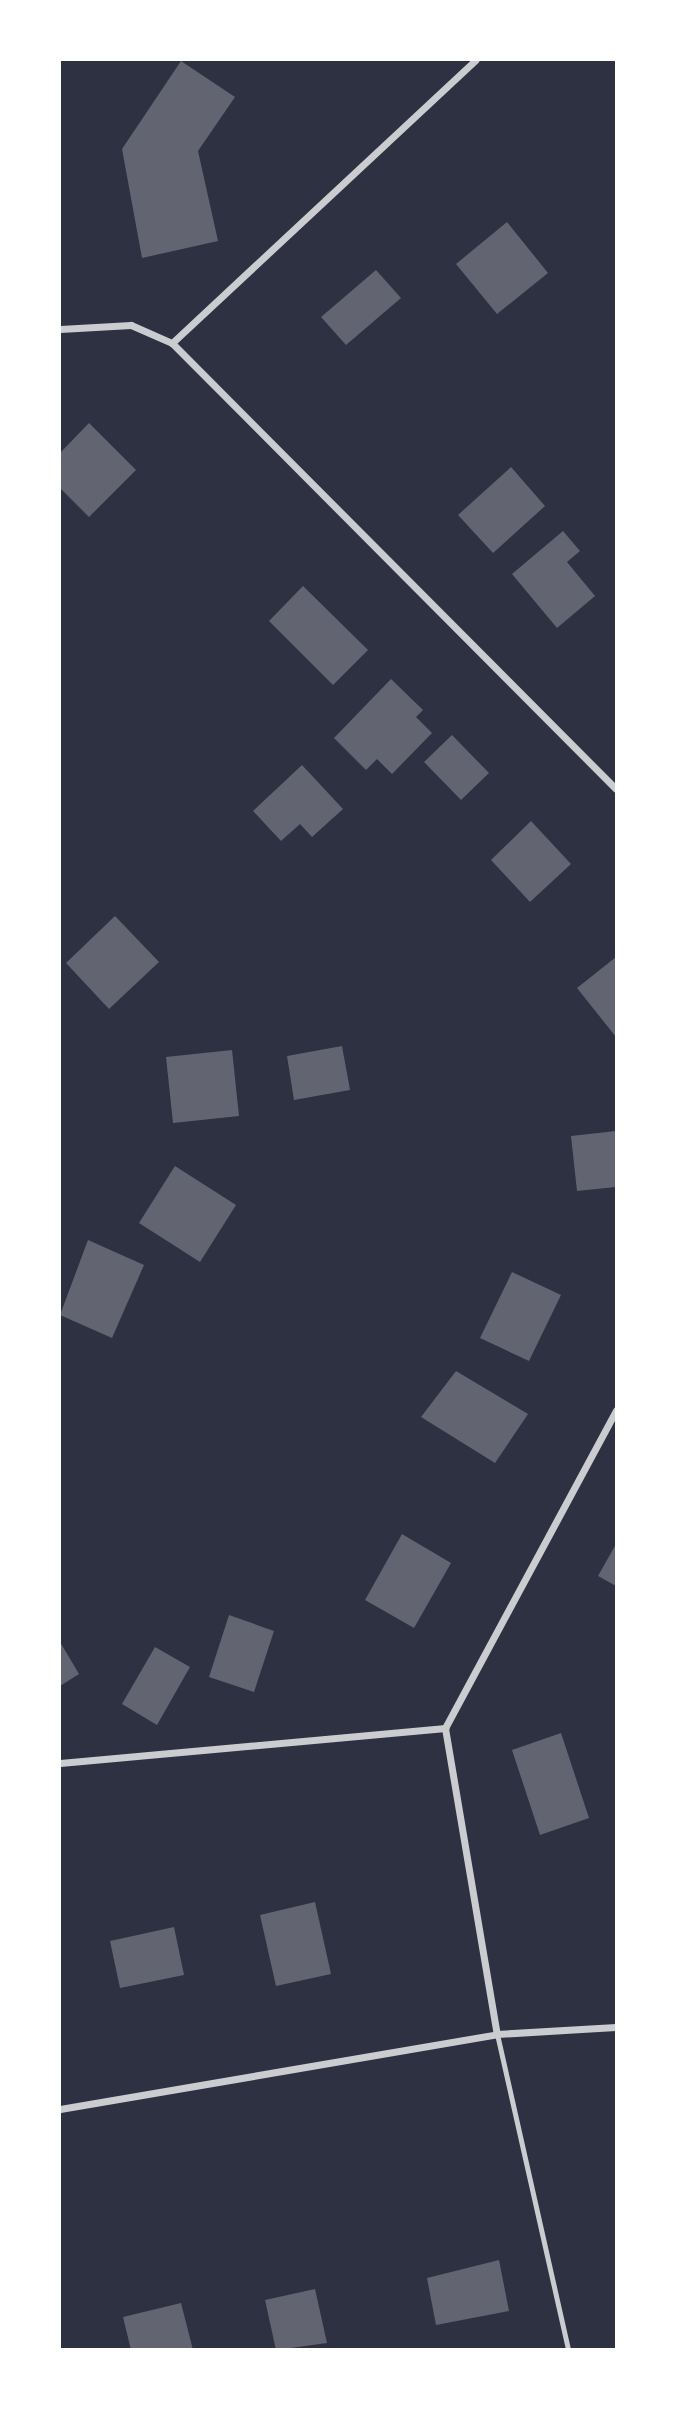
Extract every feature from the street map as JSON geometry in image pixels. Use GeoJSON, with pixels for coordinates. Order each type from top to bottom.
{"type":"FeatureCollection","features":[{"type":"Feature","properties":{"kind":"street"},"geometry":{"type":"LineString","coordinates":[[172,343],[476,60]]}},
{"type":"Feature","properties":{"kind":"street"},"geometry":{"type":"LineString","coordinates":[[60,329],[131,325],[172,343],[617,789]]}},
{"type":"Feature","properties":{"kind":"street"},"geometry":{"type":"LineString","coordinates":[[497,2034],[445,1728],[617,1410]]}},
{"type":"Feature","properties":{"kind":"street"},"geometry":{"type":"LineString","coordinates":[[60,1763],[445,1728]]}},
{"type":"Feature","properties":{"kind":"street"},"geometry":{"type":"LineString","coordinates":[[60,2109],[497,2034],[617,2027]]}},
{"type":"Feature","properties":{"kind":"lane"},"geometry":{"type":"LineString","coordinates":[[497,2034],[568,2350]]}},
{"type":"Feature","properties":{"kind":"building"},"geometry":{"type":"Polygon","coordinates":[[[181,61],[235,97],[198,151],[218,241],[142,258],[122,149],[181,61]]]}},
{"type":"Feature","properties":{"kind":"building"},"geometry":{"type":"Polygon","coordinates":[[[507,222],[548,273],[497,314],[456,264],[507,222]]]}},
{"type":"Feature","properties":{"kind":"building"},"geometry":{"type":"Polygon","coordinates":[[[376,270],[401,298],[346,345],[321,317],[376,270]]]}},
{"type":"Feature","properties":{"kind":"building"},"geometry":{"type":"Polygon","coordinates":[[[89,423],[136,470],[89,517],[60,488],[60,453],[89,423]]]}},
{"type":"Feature","properties":{"kind":"building"},"geometry":{"type":"Polygon","coordinates":[[[511,467],[545,506],[493,553],[458,515],[511,467]]]}},
{"type":"Feature","properties":{"kind":"building"},"geometry":{"type":"Polygon","coordinates":[[[563,531],[580,551],[567,562],[595,596],[557,628],[512,574],[563,531]]]}},
{"type":"Feature","properties":{"kind":"building"},"geometry":{"type":"Polygon","coordinates":[[[303,586],[368,650],[333,685],[269,621],[303,586]]]}},
{"type":"Feature","properties":{"kind":"building"},"geometry":{"type":"Polygon","coordinates":[[[391,679],[423,710],[416,717],[432,733],[392,774],[377,759],[366,770],[334,738],[391,679]]]}},
{"type":"Feature","properties":{"kind":"building"},"geometry":{"type":"Polygon","coordinates":[[[452,735],[489,773],[461,800],[424,762],[452,735]]]}},
{"type":"Feature","properties":{"kind":"building"},"geometry":{"type":"Polygon","coordinates":[[[302,765],[343,809],[312,837],[300,824],[281,841],[253,811],[302,765]]]}},
{"type":"Feature","properties":{"kind":"building"},"geometry":{"type":"Polygon","coordinates":[[[531,821],[571,864],[530,902],[491,860],[531,821]]]}},
{"type":"Feature","properties":{"kind":"building"},"geometry":{"type":"Polygon","coordinates":[[[115,916],[159,962],[109,1009],[66,963],[115,916]]]}},
{"type":"Feature","properties":{"kind":"building"},"geometry":{"type":"Polygon","coordinates":[[[616,957],[616,1037],[577,988],[616,957]]]}},
{"type":"Feature","properties":{"kind":"building"},"geometry":{"type":"Polygon","coordinates":[[[342,1046],[350,1090],[294,1100],[287,1056],[342,1046]]]}},
{"type":"Feature","properties":{"kind":"building"},"geometry":{"type":"Polygon","coordinates":[[[232,1050],[239,1116],[173,1123],[166,1057],[232,1050]]]}},
{"type":"Feature","properties":{"kind":"building"},"geometry":{"type":"Polygon","coordinates":[[[616,1131],[616,1187],[577,1191],[571,1136],[616,1131]]]}},
{"type":"Feature","properties":{"kind":"building"},"geometry":{"type":"Polygon","coordinates":[[[175,1166],[236,1205],[200,1262],[139,1223],[175,1166]]]}},
{"type":"Feature","properties":{"kind":"building"},"geometry":{"type":"Polygon","coordinates":[[[88,1240],[144,1265],[112,1338],[60,1315],[88,1240]]]}},
{"type":"Feature","properties":{"kind":"building"},"geometry":{"type":"Polygon","coordinates":[[[512,1272],[561,1295],[529,1361],[480,1338],[512,1272]]]}},
{"type":"Feature","properties":{"kind":"building"},"geometry":{"type":"Polygon","coordinates":[[[456,1371],[528,1414],[495,1463],[421,1417],[456,1371]]]}},
{"type":"Feature","properties":{"kind":"building"},"geometry":{"type":"Polygon","coordinates":[[[402,1534],[451,1563],[414,1628],[365,1600],[402,1534]]]}},
{"type":"Feature","properties":{"kind":"building"},"geometry":{"type":"Polygon","coordinates":[[[616,1544],[616,1586],[598,1576],[616,1544]]]}},
{"type":"Feature","properties":{"kind":"building"},"geometry":{"type":"Polygon","coordinates":[[[229,1615],[274,1631],[254,1692],[209,1677],[229,1615]]]}},
{"type":"Feature","properties":{"kind":"building"},"geometry":{"type":"Polygon","coordinates":[[[60,1642],[79,1674],[60,1686],[60,1642]]]}},
{"type":"Feature","properties":{"kind":"building"},"geometry":{"type":"Polygon","coordinates":[[[155,1647],[190,1667],[157,1725],[122,1704],[155,1647]]]}},
{"type":"Feature","properties":{"kind":"building"},"geometry":{"type":"Polygon","coordinates":[[[561,1733],[589,1818],[540,1835],[512,1750],[561,1733]]]}},
{"type":"Feature","properties":{"kind":"building"},"geometry":{"type":"Polygon","coordinates":[[[315,1902],[331,1974],[276,1986],[260,1915],[315,1902]]]}},
{"type":"Feature","properties":{"kind":"building"},"geometry":{"type":"Polygon","coordinates":[[[174,1927],[184,1975],[120,1988],[110,1941],[174,1927]]]}},
{"type":"Feature","properties":{"kind":"building"},"geometry":{"type":"Polygon","coordinates":[[[499,2260],[509,2311],[436,2325],[427,2278],[499,2260]]]}},
{"type":"Feature","properties":{"kind":"building"},"geometry":{"type":"Polygon","coordinates":[[[315,2289],[327,2343],[276,2350],[265,2300],[315,2289]]]}},
{"type":"Feature","properties":{"kind":"building"},"geometry":{"type":"Polygon","coordinates":[[[181,2303],[193,2350],[131,2350],[123,2317],[181,2303]]]}}]}
